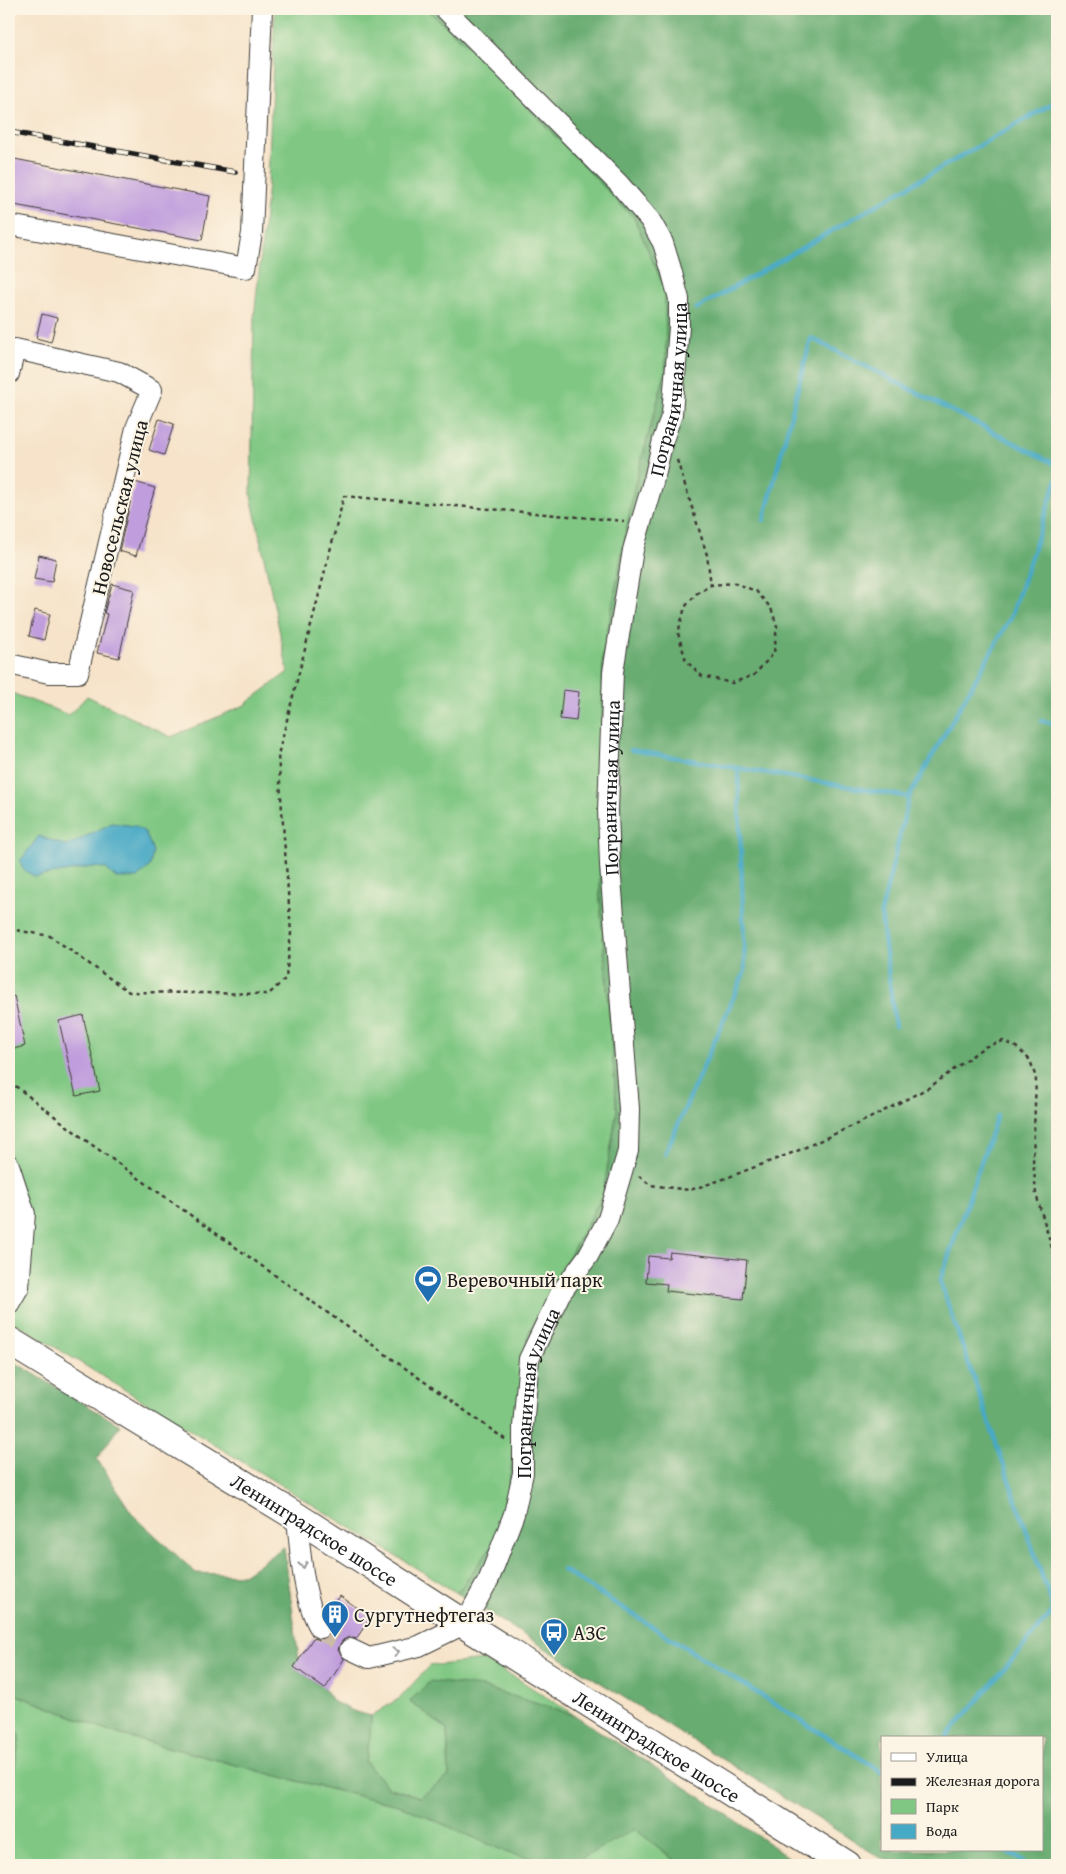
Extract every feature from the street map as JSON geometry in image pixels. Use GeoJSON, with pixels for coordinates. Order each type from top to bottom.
{"type":"FeatureCollection","features":[{"type":"Feature","properties":{"kind":"highway","name":"Ленинградское шоссе"},"geometry":{"type":"LineString","coordinates":[[9,1341],[297,1517],[847,1865]]}},
{"type":"Feature","properties":{"kind":"street"},"geometry":{"type":"LineString","coordinates":[[9,225],[246,268],[252,233],[262,9]]}},
{"type":"Feature","properties":{"kind":"street","name":"Пограничная улица"},"geometry":{"type":"LineString","coordinates":[[445,9],[620,184],[650,220],[663,243],[679,299],[679,327],[672,414],[662,440],[655,475],[640,522],[626,586],[613,672],[608,771],[610,866],[629,1109],[628,1151],[605,1226],[588,1256],[560,1294],[529,1359],[523,1427],[523,1473],[510,1523],[489,1579],[464,1624]]}},
{"type":"Feature","properties":{"kind":"street","name":"Новосельская улица"},"geometry":{"type":"LineString","coordinates":[[9,374],[15,349],[119,372],[152,390],[136,428],[78,673],[49,673],[9,664]]}},
{"type":"Feature","properties":{"kind":"street"},"geometry":{"type":"LineString","coordinates":[[9,1165],[25,1214],[19,1287],[9,1304]]}},
{"type":"Feature","properties":{"kind":"street"},"geometry":{"type":"LineString","coordinates":[[297,1517],[302,1562],[311,1608],[313,1617],[320,1628]]}},
{"type":"Feature","properties":{"kind":"street"},"geometry":{"type":"LineString","coordinates":[[350,1649],[369,1658],[419,1646],[464,1624]]}},
{"type":"Feature","properties":{"kind":"path"},"geometry":{"type":"LineString","coordinates":[[676,458],[706,555],[711,585]]}},
{"type":"Feature","properties":{"kind":"path"},"geometry":{"type":"LineString","coordinates":[[9,929],[50,936],[129,992],[269,994],[286,978],[291,933],[278,755],[344,496],[640,522]]}},
{"type":"Feature","properties":{"kind":"path"},"geometry":{"type":"LineString","coordinates":[[734,583],[756,591],[770,608],[777,626],[774,653],[754,676],[732,683],[702,676],[686,661],[678,633],[685,606],[696,594],[711,585],[734,583]]}},
{"type":"Feature","properties":{"kind":"path"},"geometry":{"type":"LineString","coordinates":[[628,1151],[634,1170],[650,1185],[690,1190],[797,1151],[870,1118],[930,1087],[984,1047],[1003,1041],[1016,1048],[1030,1060],[1036,1078],[1033,1158],[1036,1194],[1057,1265]]}},
{"type":"Feature","properties":{"kind":"path"},"geometry":{"type":"LineString","coordinates":[[9,1081],[88,1142],[524,1452]]}},
{"type":"Feature","properties":{"kind":"green space"},"geometry":{"type":"Polygon","coordinates":[[[275,9],[426,9],[472,49],[634,218],[665,289],[666,370],[634,488],[603,656],[600,899],[617,1111],[603,1194],[529,1332],[510,1476],[499,1536],[457,1593],[9,1319],[9,692],[69,715],[87,696],[171,737],[243,706],[288,672],[251,495],[254,319],[268,184],[275,9]]]}},
{"type":"Feature","properties":{"kind":"green space"},"geometry":{"type":"Polygon","coordinates":[[[426,9],[1057,9],[1057,1865],[892,1865],[457,1593],[499,1536],[510,1476],[529,1332],[603,1194],[617,1111],[600,899],[603,656],[634,488],[666,370],[665,289],[634,218],[472,49],[426,9]]]}},
{"type":"Feature","properties":{"kind":"green space"},"geometry":{"type":"Polygon","coordinates":[[[9,1359],[120,1425],[97,1459],[133,1515],[196,1573],[243,1575],[284,1547],[299,1660],[294,1667],[325,1689],[334,1702],[353,1711],[371,1716],[370,1738],[365,1761],[387,1787],[420,1797],[449,1776],[447,1730],[410,1701],[430,1681],[483,1687],[576,1716],[716,1807],[800,1865],[681,1865],[635,1829],[570,1865],[511,1854],[402,1806],[297,1781],[118,1734],[9,1692],[9,1359]]]}},
{"type":"Feature","properties":{"kind":"green space"},"geometry":{"type":"Polygon","coordinates":[[[483,1660],[518,1679],[576,1716],[483,1687],[410,1701],[447,1730],[449,1776],[420,1797],[387,1787],[365,1761],[370,1738],[371,1716],[400,1698],[429,1666],[483,1660]]]}},
{"type":"Feature","properties":{"kind":"green space"},"geometry":{"type":"Polygon","coordinates":[[[9,1692],[118,1734],[297,1781],[402,1806],[511,1854],[635,1829],[681,1865],[9,1865],[9,1801],[20,1735],[9,1730],[9,1692]]]}},
{"type":"Feature","properties":{"kind":"green space"},"geometry":{"type":"Polygon","coordinates":[[[9,1730],[20,1734],[9,1801],[9,1730]]]}},
{"type":"Feature","properties":{"kind":"water"},"geometry":{"type":"Polygon","coordinates":[[[112,823],[135,826],[145,832],[153,851],[150,866],[137,878],[116,878],[105,868],[92,867],[35,877],[23,869],[20,861],[39,836],[67,846],[112,823]]]}},
{"type":"Feature","properties":{"kind":"building"},"geometry":{"type":"Polygon","coordinates":[[[9,158],[210,196],[202,240],[9,204],[9,158]]]}},
{"type":"Feature","properties":{"kind":"building"},"geometry":{"type":"Polygon","coordinates":[[[42,314],[57,318],[51,342],[36,338],[42,314]]]}},
{"type":"Feature","properties":{"kind":"building"},"geometry":{"type":"Polygon","coordinates":[[[159,419],[174,424],[164,455],[149,450],[159,419]]]}},
{"type":"Feature","properties":{"kind":"building"},"geometry":{"type":"Polygon","coordinates":[[[135,482],[155,488],[136,556],[119,551],[135,482]]]}},
{"type":"Feature","properties":{"kind":"building"},"geometry":{"type":"Polygon","coordinates":[[[39,555],[56,559],[52,582],[34,579],[39,555]]]}},
{"type":"Feature","properties":{"kind":"building"},"geometry":{"type":"Polygon","coordinates":[[[112,584],[134,590],[119,658],[97,653],[107,614],[104,613],[112,584]]]}},
{"type":"Feature","properties":{"kind":"building"},"geometry":{"type":"Polygon","coordinates":[[[35,610],[50,614],[44,640],[29,636],[35,610]]]}},
{"type":"Feature","properties":{"kind":"building"},"geometry":{"type":"Polygon","coordinates":[[[563,690],[579,692],[576,721],[560,719],[563,690]]]}},
{"type":"Feature","properties":{"kind":"building"},"geometry":{"type":"Polygon","coordinates":[[[14,996],[25,1046],[9,1050],[9,997],[14,996]]]}},
{"type":"Feature","properties":{"kind":"building"},"geometry":{"type":"Polygon","coordinates":[[[83,1015],[100,1091],[76,1096],[59,1021],[83,1015]]]}},
{"type":"Feature","properties":{"kind":"building"},"geometry":{"type":"Polygon","coordinates":[[[670,1252],[747,1260],[743,1299],[666,1291],[667,1284],[646,1282],[648,1256],[669,1258],[670,1252]]]}},
{"type":"Feature","properties":{"kind":"building","name":"Сургутнефтегаз"},"geometry":{"type":"Polygon","coordinates":[[[340,1596],[371,1617],[356,1639],[349,1637],[340,1644],[338,1650],[344,1659],[325,1689],[294,1667],[313,1638],[325,1639],[330,1634],[332,1628],[327,1616],[340,1596]]]}},
{"type":"Feature","properties":{"kind":"waterway"},"geometry":{"type":"LineString","coordinates":[[696,309],[1057,101]]}},
{"type":"Feature","properties":{"kind":"waterway"},"geometry":{"type":"LineString","coordinates":[[764,520],[811,338],[1057,465]]}},
{"type":"Feature","properties":{"kind":"waterway"},"geometry":{"type":"LineString","coordinates":[[895,1026],[881,913],[909,797],[1011,617],[1057,479]]}},
{"type":"Feature","properties":{"kind":"waterway"},"geometry":{"type":"LineString","coordinates":[[1042,721],[1057,724]]}},
{"type":"Feature","properties":{"kind":"waterway"},"geometry":{"type":"LineString","coordinates":[[631,750],[909,797]]}},
{"type":"Feature","properties":{"kind":"waterway"},"geometry":{"type":"LineString","coordinates":[[665,1154],[745,971],[738,769]]}},
{"type":"Feature","properties":{"kind":"waterway"},"geometry":{"type":"LineString","coordinates":[[948,1736],[1054,1610],[940,1281],[997,1116]]}},
{"type":"Feature","properties":{"kind":"waterway"},"geometry":{"type":"LineString","coordinates":[[563,1570],[881,1771]]}},
{"type":"Feature","properties":{"kind":"waterway"},"geometry":{"type":"LineString","coordinates":[[1008,1852],[1029,1865]]}},
{"type":"Feature","properties":{"kind":"tunnel"},"geometry":{"type":"LineString","coordinates":[[320,1628],[350,1649]]}},
{"type":"Feature","properties":{"kind":"railway"},"geometry":{"type":"LineString","coordinates":[[9,132],[235,172]]}},
{"type":"Feature","properties":{"kind":"place","name":"Веревочный парк"},"geometry":{"type":"Point","coordinates":[428,1303]}},
{"type":"Feature","properties":{"kind":"place","name":"Сургутнефтегаз"},"geometry":{"type":"Point","coordinates":[335,1638]}},
{"type":"Feature","properties":{"kind":"place","name":"АЗС"},"geometry":{"type":"Point","coordinates":[554,1656]}}]}
